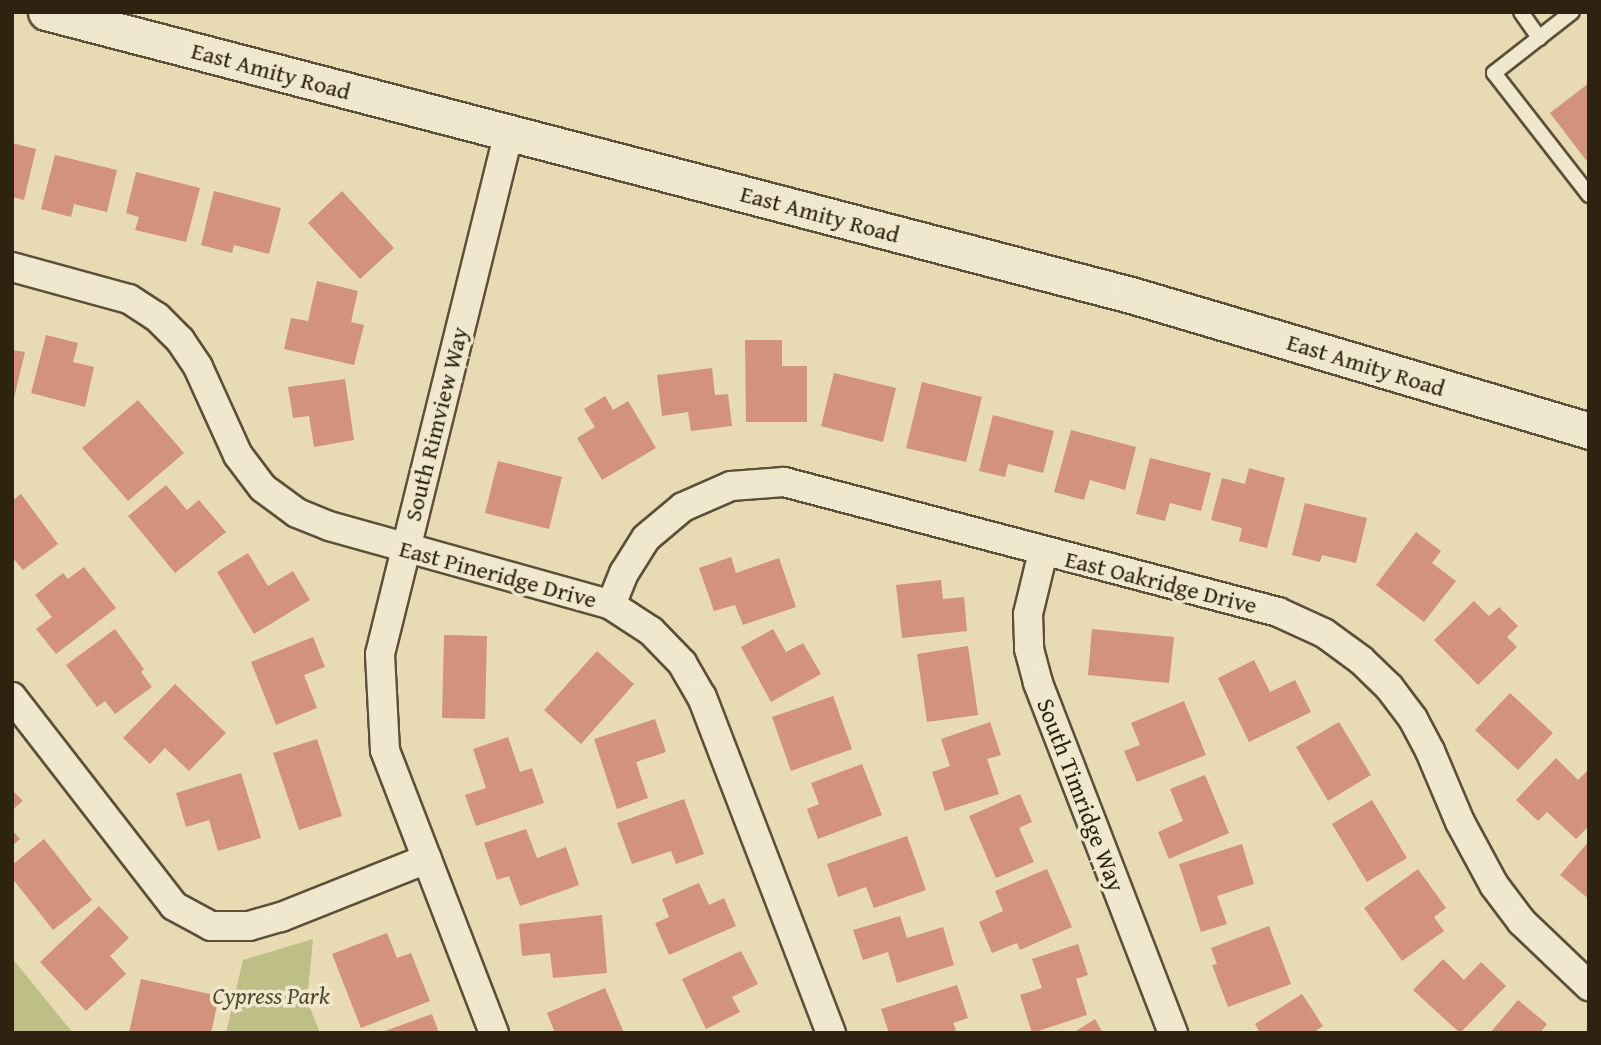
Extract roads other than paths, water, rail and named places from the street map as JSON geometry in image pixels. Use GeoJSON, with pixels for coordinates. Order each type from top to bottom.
{"type":"FeatureCollection","features":[{"type":"Feature","properties":{"kind":"street","name":"East Amity Road"},"geometry":{"type":"LineString","coordinates":[[46,12],[1131,295],[1589,431]]}},
{"type":"Feature","properties":{"kind":"street","name":"South Rimview Way"},"geometry":{"type":"LineString","coordinates":[[494,1033],[385,750],[380,654],[509,132]]}},
{"type":"Feature","properties":{"kind":"street","name":"East Pineridge Drive"},"geometry":{"type":"LineString","coordinates":[[12,267],[129,299],[157,317],[180,340],[198,368],[239,455],[263,488],[297,513],[328,526],[405,549],[611,605],[651,631],[682,663],[702,697],[831,1033]]}},
{"type":"Feature","properties":{"kind":"street","name":"East Oakridge Drive"},"geometry":{"type":"LineString","coordinates":[[611,605],[624,573],[646,538],[683,507],[732,486],[784,482],[1278,612],[1324,633],[1361,660],[1389,687],[1413,719],[1475,853],[1494,885],[1522,922],[1589,986]]}},
{"type":"Feature","properties":{"kind":"street","name":"South Timridge Way"},"geometry":{"type":"LineString","coordinates":[[1043,552],[1028,614],[1029,649],[1038,683],[1173,1033]]}},
{"type":"Feature","properties":{"kind":"street"},"geometry":{"type":"LineString","coordinates":[[12,697],[174,906],[211,926],[249,926],[281,917],[427,859]]}},
{"type":"Feature","properties":{"kind":"lane"},"geometry":{"type":"LineString","coordinates":[[1521,12],[1539,38]]}},
{"type":"Feature","properties":{"kind":"lane"},"geometry":{"type":"LineString","coordinates":[[1572,12],[1494,73],[1589,195]]}},
{"type":"Feature","properties":{"kind":"park label","name":"Cypress Park"},"geometry":{"type":"Point","coordinates":[271,996]}}]}
